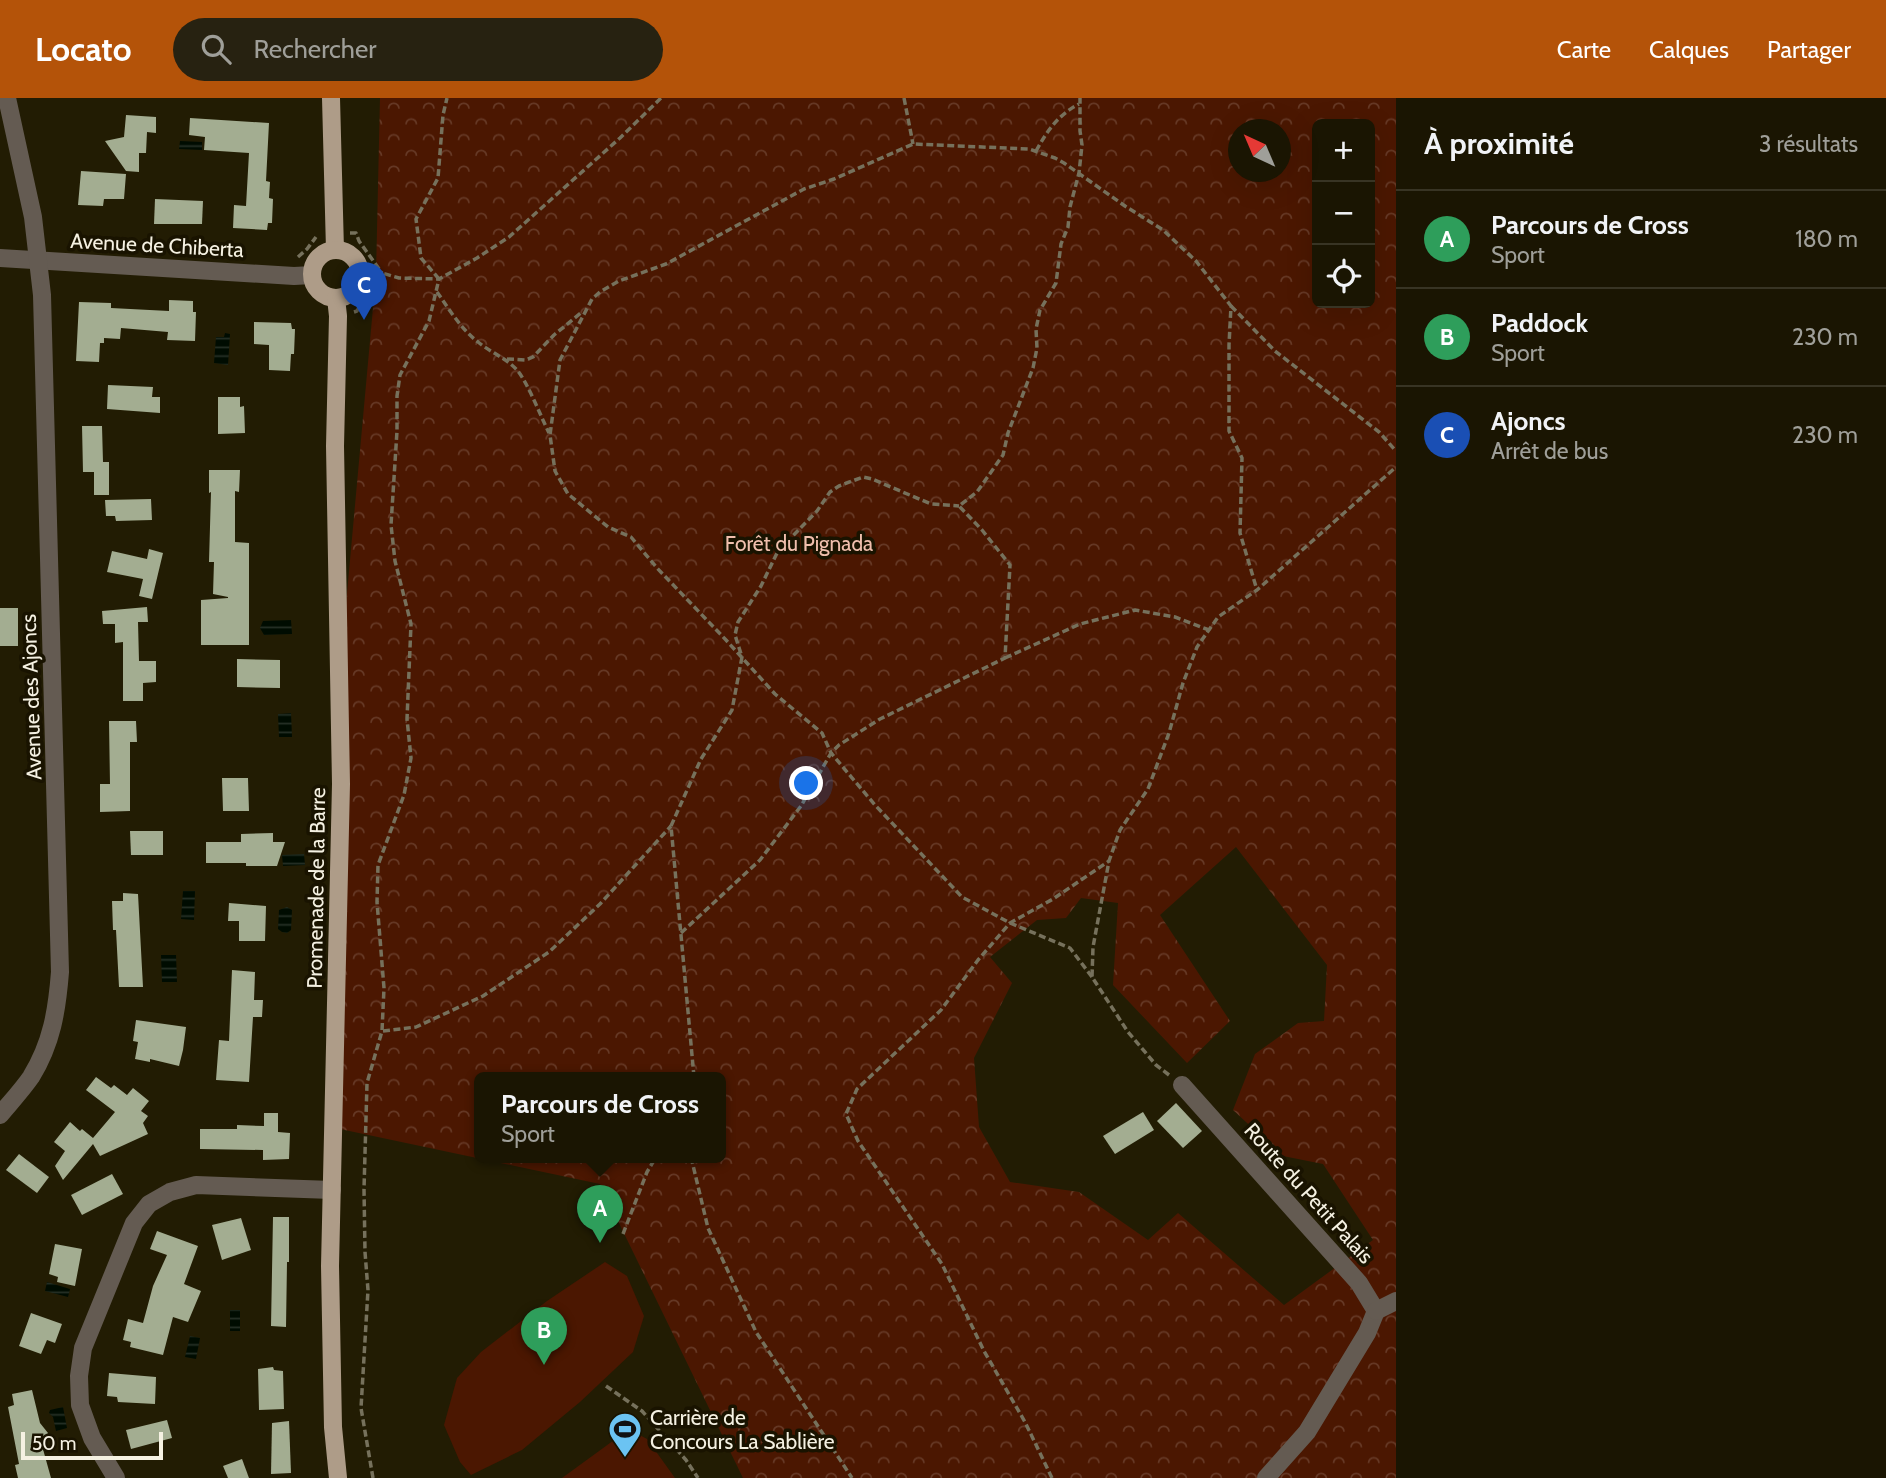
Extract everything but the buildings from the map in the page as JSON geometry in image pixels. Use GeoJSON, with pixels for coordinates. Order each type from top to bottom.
{"type":"FeatureCollection","features":[{"type":"Feature","properties":{"kind":"main road"},"geometry":{"type":"LineString","coordinates":[[331,98],[334,250]]}},
{"type":"Feature","properties":{"kind":"main road"},"geometry":{"type":"LineString","coordinates":[[334,250],[351,255],[356,259],[360,270],[359,282],[353,292],[337,307],[330,298],[319,292],[312,275],[321,256],[334,250]]}},
{"type":"Feature","properties":{"kind":"main road","name":"Promenade de la Barre"},"geometry":{"type":"LineString","coordinates":[[337,307],[343,419],[341,784],[330,1266],[333,1427],[338,1478]]}},
{"type":"Feature","properties":{"kind":"street","name":"Avenue des Ajoncs"},"geometry":{"type":"LineString","coordinates":[[0,1115],[31,1077],[48,1041],[58,1008],[60,972],[42,295],[33,218],[7,98]]}},
{"type":"Feature","properties":{"kind":"street","name":"Avenue de Chiberta"},"geometry":{"type":"LineString","coordinates":[[0,258],[312,275]]}},
{"type":"Feature","properties":{"kind":"street","name":"Route du Petit Palais"},"geometry":{"type":"LineString","coordinates":[[1182,1085],[1359,1283],[1376,1311]]}},
{"type":"Feature","properties":{"kind":"street"},"geometry":{"type":"LineString","coordinates":[[116,1478],[92,1438],[80,1405],[79,1376],[83,1348],[134,1223],[149,1204],[170,1192],[197,1185],[332,1190]]}},
{"type":"Feature","properties":{"kind":"street"},"geometry":{"type":"LineString","coordinates":[[1266,1478],[1307,1432],[1367,1333],[1376,1311],[1396,1301]]}},
{"type":"Feature","properties":{"kind":"path"},"geometry":{"type":"LineString","coordinates":[[439,278],[421,258],[416,219],[438,178],[447,98]]}},
{"type":"Feature","properties":{"kind":"path"},"geometry":{"type":"LineString","coordinates":[[337,307],[357,311],[376,275],[382,273],[399,278],[439,278],[477,258],[509,237],[661,98]]}},
{"type":"Feature","properties":{"kind":"path"},"geometry":{"type":"LineString","coordinates":[[904,98],[913,144]]}},
{"type":"Feature","properties":{"kind":"path"},"geometry":{"type":"LineString","coordinates":[[1036,151],[1050,127],[1080,101]]}},
{"type":"Feature","properties":{"kind":"path"},"geometry":{"type":"LineString","coordinates":[[959,506],[977,492],[1003,455],[1008,433],[1033,368],[1040,310],[1056,283],[1061,244],[1068,227],[1079,173],[1082,145],[1080,101]]}},
{"type":"Feature","properties":{"kind":"path"},"geometry":{"type":"LineString","coordinates":[[1182,1085],[1156,1065],[1128,1032],[1070,947],[1010,923],[962,897],[875,805],[831,753],[822,733],[775,694],[631,537],[608,527],[568,494],[555,471],[550,435],[560,360],[586,308],[600,292],[619,281],[666,264],[804,189],[834,179],[913,144],[1029,149],[1055,158],[1163,230],[1196,261],[1231,306],[1275,351],[1379,432],[1396,451]]}},
{"type":"Feature","properties":{"kind":"path"},"geometry":{"type":"LineString","coordinates":[[356,233],[382,273]]}},
{"type":"Feature","properties":{"kind":"path"},"geometry":{"type":"LineString","coordinates":[[373,1478],[361,1408],[368,1290],[364,1189],[367,1083],[383,1031],[384,988],[377,902],[379,865],[404,795],[411,758],[407,719],[411,624],[395,561],[391,525],[397,396],[400,375],[429,321],[439,278]]}},
{"type":"Feature","properties":{"kind":"path"},"geometry":{"type":"LineString","coordinates":[[436,291],[475,340],[505,359],[522,376],[550,435]]}},
{"type":"Feature","properties":{"kind":"path"},"geometry":{"type":"LineString","coordinates":[[1231,306],[1229,431],[1242,458],[1240,533],[1257,590]]}},
{"type":"Feature","properties":{"kind":"path"},"geometry":{"type":"LineString","coordinates":[[505,359],[526,360],[533,357],[586,308]]}},
{"type":"Feature","properties":{"kind":"path"},"geometry":{"type":"LineString","coordinates":[[1092,977],[1094,947],[1109,861],[1120,830],[1148,789],[1169,733],[1183,683],[1198,647],[1218,617],[1257,590],[1396,467]]}},
{"type":"Feature","properties":{"kind":"path"},"geometry":{"type":"LineString","coordinates":[[383,1031],[416,1027],[483,996],[549,952],[600,904],[671,826],[701,759],[732,710],[742,657],[735,635],[738,622],[761,586],[778,551],[817,511],[830,492],[839,486],[863,477],[932,504],[959,506],[1010,565],[1005,658]]}},
{"type":"Feature","properties":{"kind":"path"},"geometry":{"type":"LineString","coordinates":[[681,933],[760,860],[801,806],[831,753],[839,744],[880,719],[1080,624],[1135,610],[1175,617],[1209,630]]}},
{"type":"Feature","properties":{"kind":"path"},"geometry":{"type":"LineString","coordinates":[[671,826],[694,1072]]}},
{"type":"Feature","properties":{"kind":"path"},"geometry":{"type":"LineString","coordinates":[[1052,1478],[1025,1422],[984,1351],[943,1264],[858,1141],[846,1114],[857,1089],[941,1010],[1010,923],[1053,899],[1109,861]]}},
{"type":"Feature","properties":{"kind":"path"},"geometry":{"type":"LineString","coordinates":[[623,1234],[653,1163]]}},
{"type":"Feature","properties":{"kind":"path"},"geometry":{"type":"LineString","coordinates":[[692,1163],[708,1228],[756,1332],[852,1478]]}},
{"type":"Feature","properties":{"kind":"path"},"geometry":{"type":"LineString","coordinates":[[606,1386],[642,1411],[686,1460],[698,1478]]}},
{"type":"Feature","properties":{"kind":"green space","name":"Forêt du Pignada"},"geometry":{"type":"Polygon","coordinates":[[[380,98],[1396,98],[1396,1478],[743,1478],[600,1184],[501,1163],[726,1163],[726,1072],[474,1072],[474,1157],[340,1129],[336,714],[376,275],[380,98]],[[1236,847],[1160,915],[1230,1021],[1187,1063],[1113,985],[1118,903],[1081,898],[1066,918],[1037,920],[990,957],[1012,983],[974,1058],[979,1127],[1010,1182],[1079,1192],[1148,1240],[1178,1213],[1284,1305],[1373,1240],[1323,1164],[1283,1156],[1233,1110],[1255,1054],[1298,1023],[1324,1021],[1327,965],[1236,847]]]}},
{"type":"Feature","properties":{"kind":"green space"},"geometry":{"type":"Polygon","coordinates":[[[605,1262],[627,1276],[644,1316],[633,1352],[580,1402],[522,1450],[471,1475],[460,1462],[444,1425],[457,1378],[481,1352],[547,1301],[605,1262]]]}},
{"type":"Feature","properties":{"kind":"green space","name":"Carrière de Concours La Sablière"},"geometry":{"type":"Polygon","coordinates":[[[634,1432],[647,1439],[675,1478],[562,1478],[621,1435],[634,1432]]]}},
{"type":"Feature","properties":{"kind":"shaded area"},"geometry":{"type":"Polygon","coordinates":[[[180,141],[202,142],[202,150],[179,149],[180,141]]]}},
{"type":"Feature","properties":{"kind":"shaded area"},"geometry":{"type":"Polygon","coordinates":[[[225,333],[230,334],[228,365],[214,363],[216,337],[224,337],[225,333]]]}},
{"type":"Feature","properties":{"kind":"shaded area"},"geometry":{"type":"Polygon","coordinates":[[[291,620],[292,634],[264,635],[260,628],[263,621],[291,620]]]}},
{"type":"Feature","properties":{"kind":"shaded area"},"geometry":{"type":"Polygon","coordinates":[[[291,713],[292,737],[279,737],[278,714],[291,713]]]}},
{"type":"Feature","properties":{"kind":"shaded area"},"geometry":{"type":"Polygon","coordinates":[[[304,854],[305,865],[283,866],[282,855],[304,854]]]}},
{"type":"Feature","properties":{"kind":"shaded area"},"geometry":{"type":"Polygon","coordinates":[[[183,891],[195,891],[194,920],[181,919],[183,891]]]}},
{"type":"Feature","properties":{"kind":"shaded area"},"geometry":{"type":"Polygon","coordinates":[[[287,907],[292,910],[291,930],[287,933],[278,929],[279,910],[287,907]]]}},
{"type":"Feature","properties":{"kind":"shaded area"},"geometry":{"type":"Polygon","coordinates":[[[161,955],[176,955],[177,982],[162,982],[161,955]]]}},
{"type":"Feature","properties":{"kind":"shaded area"},"geometry":{"type":"Polygon","coordinates":[[[47,1282],[70,1289],[68,1297],[45,1291],[47,1282]]]}},
{"type":"Feature","properties":{"kind":"shaded area"},"geometry":{"type":"Polygon","coordinates":[[[230,1310],[240,1310],[240,1331],[230,1331],[230,1310]]]}},
{"type":"Feature","properties":{"kind":"shaded area"},"geometry":{"type":"Polygon","coordinates":[[[190,1336],[200,1338],[196,1359],[185,1357],[190,1336]]]}},
{"type":"Feature","properties":{"kind":"shaded area"},"geometry":{"type":"Polygon","coordinates":[[[63,1407],[67,1428],[56,1431],[53,1417],[49,1413],[50,1410],[63,1407]]]}},
{"type":"Feature","properties":{"kind":"place","name":"Ajoncs"},"geometry":{"type":"Point","coordinates":[364,320]}},
{"type":"Feature","properties":{"kind":"place","name":"Parcours de Cross"},"geometry":{"type":"Point","coordinates":[600,1243]}},
{"type":"Feature","properties":{"kind":"place","name":"Paddock"},"geometry":{"type":"Point","coordinates":[544,1365]}},
{"type":"Feature","properties":{"kind":"place","name":"Carrière de Concours La Sablière"},"geometry":{"type":"Point","coordinates":[625,1459]}}]}
